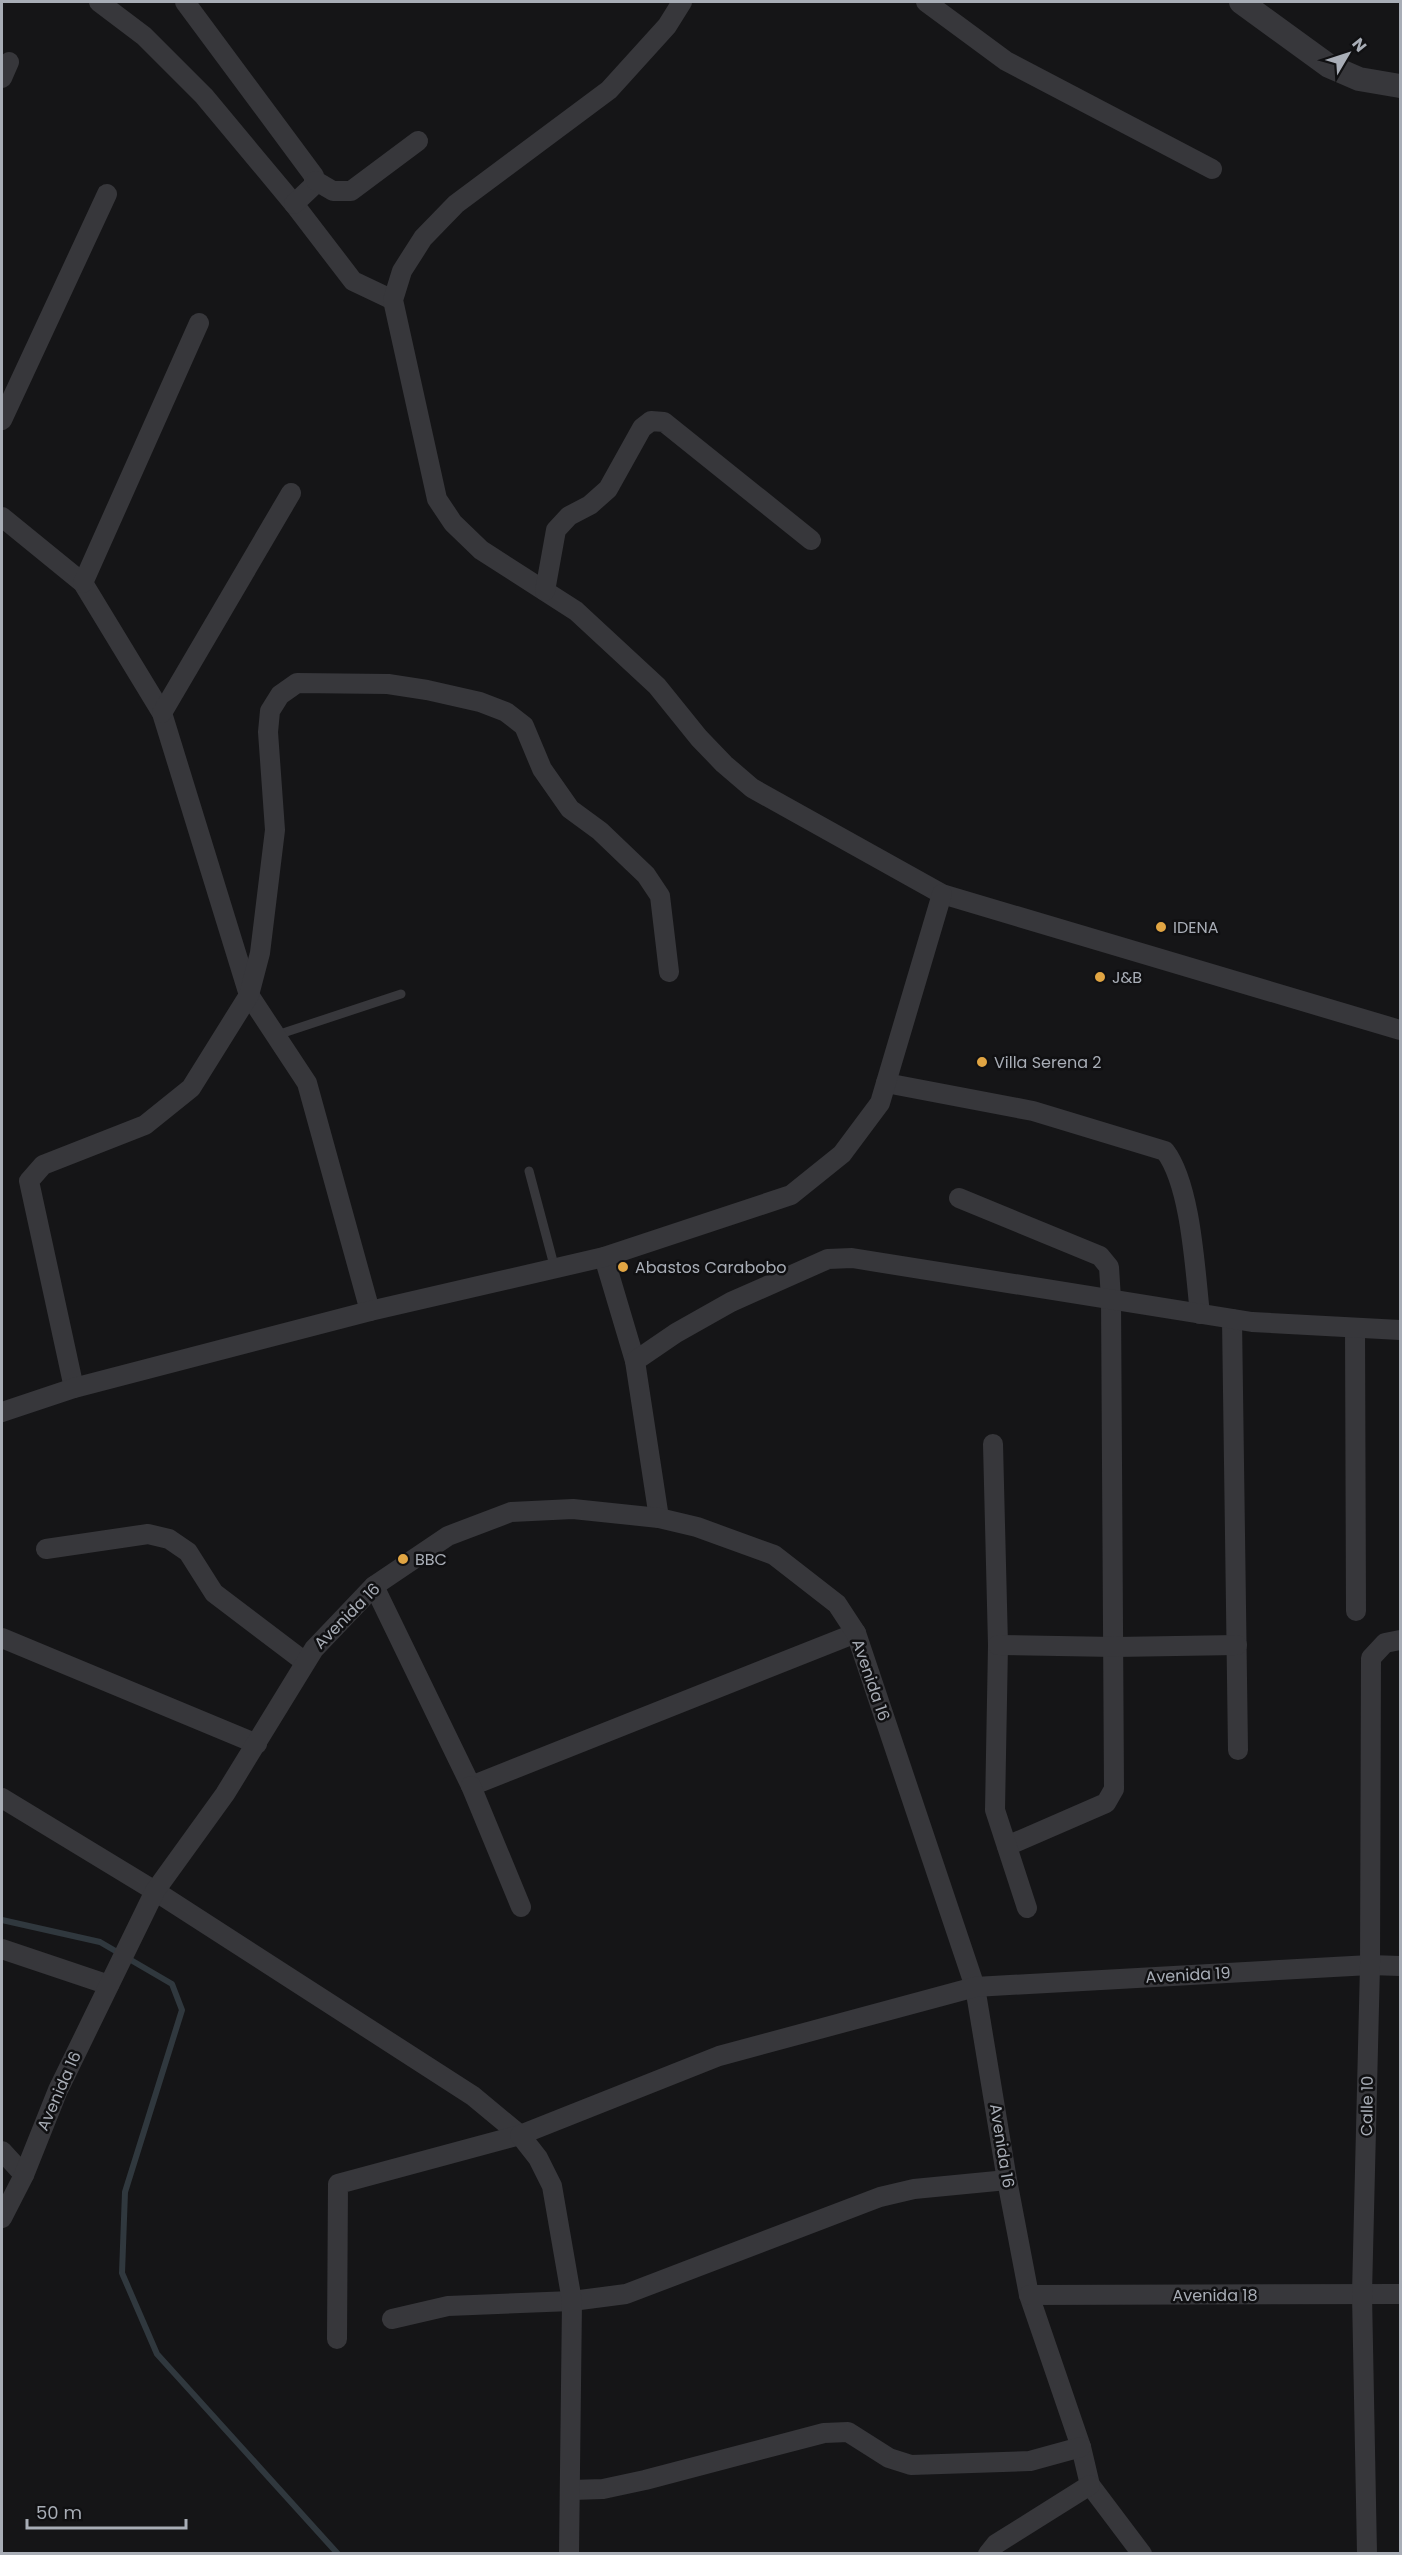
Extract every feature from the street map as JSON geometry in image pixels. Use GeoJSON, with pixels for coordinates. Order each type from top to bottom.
{"type":"FeatureCollection","features":[{"type":"Feature","properties":{"kind":"street"},"geometry":{"type":"LineString","coordinates":[[99,2],[144,36],[204,96],[294,204],[352,280],[393,300]]}},
{"type":"Feature","properties":{"kind":"street"},"geometry":{"type":"LineString","coordinates":[[185,2],[316,181],[333,191],[351,191],[418,141]]}},
{"type":"Feature","properties":{"kind":"street"},"geometry":{"type":"LineString","coordinates":[[682,2],[667,26],[609,90],[456,204],[423,238],[402,271],[393,300],[437,499],[453,523],[481,550],[576,611],[657,686],[699,738],[724,764],[753,788],[942,894],[1401,1030]]}},
{"type":"Feature","properties":{"kind":"street"},"geometry":{"type":"LineString","coordinates":[[926,2],[1006,61],[1212,169]]}},
{"type":"Feature","properties":{"kind":"street"},"geometry":{"type":"LineString","coordinates":[[1241,2],[1329,66],[1359,79],[1397,85]]}},
{"type":"Feature","properties":{"kind":"street"},"geometry":{"type":"LineString","coordinates":[[294,204],[316,181]]}},
{"type":"Feature","properties":{"kind":"street"},"geometry":{"type":"LineString","coordinates":[[2,420],[107,194]]}},
{"type":"Feature","properties":{"kind":"street"},"geometry":{"type":"LineString","coordinates":[[83,583],[199,323]]}},
{"type":"Feature","properties":{"kind":"street"},"geometry":{"type":"LineString","coordinates":[[545,591],[556,530],[569,516],[590,505],[608,489],[642,428],[651,421],[664,422],[811,540]]}},
{"type":"Feature","properties":{"kind":"street"},"geometry":{"type":"LineString","coordinates":[[162,713],[291,493]]}},
{"type":"Feature","properties":{"kind":"street"},"geometry":{"type":"LineString","coordinates":[[2,517],[83,583],[162,713],[249,995],[307,1083],[370,1311]]}},
{"type":"Feature","properties":{"kind":"street"},"geometry":{"type":"LineString","coordinates":[[74,1388],[29,1181],[43,1165],[145,1125],[190,1088],[249,995],[260,954],[275,830],[268,732],[270,711],[280,695],[297,683],[388,684],[427,690],[488,705],[506,712],[524,726],[542,770],[570,809],[600,831],[646,875],[660,896],[669,972]]}},
{"type":"Feature","properties":{"kind":"street"},"geometry":{"type":"LineString","coordinates":[[2,1412],[74,1388],[370,1311],[604,1257],[791,1195],[842,1154],[880,1102],[942,894]]}},
{"type":"Feature","properties":{"kind":"street"},"geometry":{"type":"LineString","coordinates":[[886,1083],[1034,1111],[1165,1152],[1175,1164],[1184,1191],[1200,1314]]}},
{"type":"Feature","properties":{"kind":"street"},"geometry":{"type":"LineString","coordinates":[[959,1198],[1100,1256],[1108,1267],[1111,1299],[1115,1647],[1114,1788],[1106,1803],[1007,1846]]}},
{"type":"Feature","properties":{"kind":"street"},"geometry":{"type":"LineString","coordinates":[[604,1257],[635,1361],[658,1518]]}},
{"type":"Feature","properties":{"kind":"street"},"geometry":{"type":"LineString","coordinates":[[635,1361],[676,1333],[731,1302],[828,1259],[852,1258],[1252,1322],[1401,1330]]}},
{"type":"Feature","properties":{"kind":"street"},"geometry":{"type":"LineString","coordinates":[[1232,1319],[1238,1750]]}},
{"type":"Feature","properties":{"kind":"street"},"geometry":{"type":"LineString","coordinates":[[1355,1328],[1356,1611]]}},
{"type":"Feature","properties":{"kind":"street"},"geometry":{"type":"LineString","coordinates":[[993,1444],[998,1644],[995,1810],[1027,1908]]}},
{"type":"Feature","properties":{"kind":"street","name":"Avenida 16"},"geometry":{"type":"LineString","coordinates":[[2,2218],[24,2175],[58,2090],[155,1892],[225,1794],[314,1649],[374,1586],[448,1536],[511,1512],[573,1509],[658,1518],[698,1527],[774,1555],[837,1604],[856,1633],[975,1987],[1007,2180],[1029,2295],[1081,2447],[1090,2485],[1142,2553]]}},
{"type":"Feature","properties":{"kind":"street"},"geometry":{"type":"LineString","coordinates":[[46,1549],[148,1534],[169,1539],[188,1552],[214,1593],[305,1662]]}},
{"type":"Feature","properties":{"kind":"street"},"geometry":{"type":"LineString","coordinates":[[374,1586],[471,1786],[520,1907]]}},
{"type":"Feature","properties":{"kind":"street"},"geometry":{"type":"LineString","coordinates":[[471,1786],[856,1633]]}},
{"type":"Feature","properties":{"kind":"street"},"geometry":{"type":"LineString","coordinates":[[2,1638],[257,1744]]}},
{"type":"Feature","properties":{"kind":"street","name":"Calle 10"},"geometry":{"type":"LineString","coordinates":[[1366,2553],[1362,2294],[1370,1965],[1371,1658],[1385,1643],[1401,1640]]}},
{"type":"Feature","properties":{"kind":"street"},"geometry":{"type":"LineString","coordinates":[[998,1644],[1115,1647],[1237,1645]]}},
{"type":"Feature","properties":{"kind":"street"},"geometry":{"type":"LineString","coordinates":[[2,1798],[155,1892],[473,2096],[520,2134],[538,2158],[552,2186],[572,2301],[569,2553]]}},
{"type":"Feature","properties":{"kind":"street"},"geometry":{"type":"LineString","coordinates":[[2,1949],[109,1985]]}},
{"type":"Feature","properties":{"kind":"street","name":"Avenida 19"},"geometry":{"type":"LineString","coordinates":[[336,2339],[338,2184],[520,2134],[719,2056],[975,1987],[1401,1965]]}},
{"type":"Feature","properties":{"kind":"street"},"geometry":{"type":"LineString","coordinates":[[2,2151],[24,2175]]}},
{"type":"Feature","properties":{"kind":"street"},"geometry":{"type":"LineString","coordinates":[[392,2319],[448,2306],[572,2301],[626,2294],[880,2197],[914,2189],[1007,2180]]}},
{"type":"Feature","properties":{"kind":"street","name":"Avenida 18"},"geometry":{"type":"LineString","coordinates":[[1029,2295],[1401,2294]]}},
{"type":"Feature","properties":{"kind":"street"},"geometry":{"type":"LineString","coordinates":[[571,2490],[603,2489],[645,2480],[824,2433],[848,2432],[889,2458],[911,2465],[1030,2461],[1081,2447]]}},
{"type":"Feature","properties":{"kind":"street"},"geometry":{"type":"LineString","coordinates":[[988,2553],[996,2544],[1090,2485]]}},
{"type":"Feature","properties":{"kind":"lane"},"geometry":{"type":"LineString","coordinates":[[274,1036],[401,994]]}},
{"type":"Feature","properties":{"kind":"lane"},"geometry":{"type":"LineString","coordinates":[[529,1171],[555,1269]]}},
{"type":"Feature","properties":{"kind":"waterway"},"geometry":{"type":"LineString","coordinates":[[2,1920],[100,1942],[172,1984],[182,2010],[125,2192],[122,2273],[157,2354],[338,2554]]}},
{"type":"Feature","properties":{"kind":"place","name":"IDENA"},"geometry":{"type":"Point","coordinates":[1161,927]}},
{"type":"Feature","properties":{"kind":"place","name":"J&B"},"geometry":{"type":"Point","coordinates":[1100,977]}},
{"type":"Feature","properties":{"kind":"place","name":"Villa Serena 2"},"geometry":{"type":"Point","coordinates":[982,1062]}},
{"type":"Feature","properties":{"kind":"place","name":"Abastos Carabobo"},"geometry":{"type":"Point","coordinates":[623,1267]}},
{"type":"Feature","properties":{"kind":"place","name":"BBC"},"geometry":{"type":"Point","coordinates":[403,1559]}}]}
